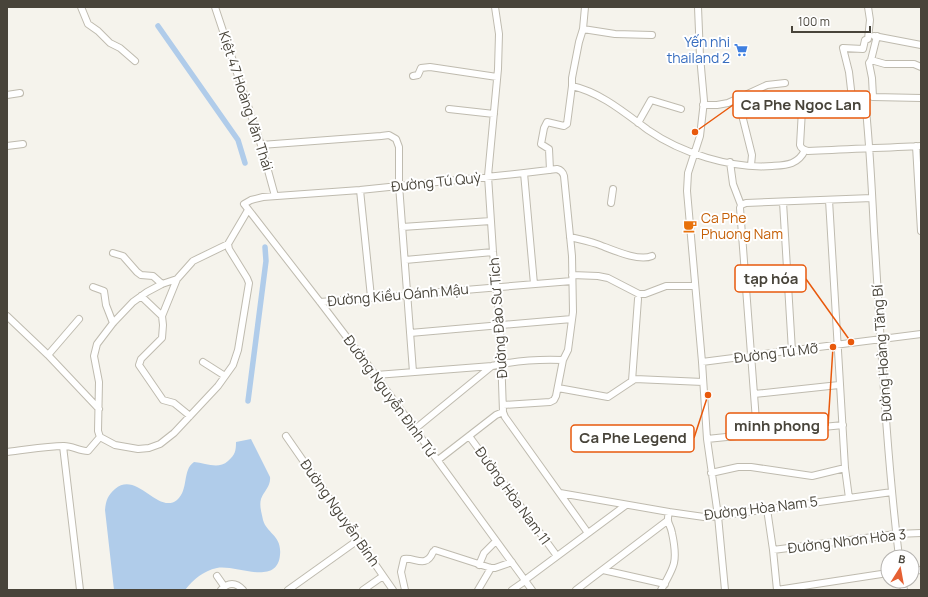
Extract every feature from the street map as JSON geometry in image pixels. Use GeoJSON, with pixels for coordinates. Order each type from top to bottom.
{"type":"FeatureCollection","features":[{"type":"Feature","properties":{"kind":"street"},"geometry":{"type":"LineString","coordinates":[[81,7],[88,24],[98,31],[110,43],[120,48],[136,61]]}},
{"type":"Feature","properties":{"kind":"street","name":"Kiệt 47 Hoàng Văn Thái"},"geometry":{"type":"LineString","coordinates":[[215,7],[261,145],[275,196]]}},
{"type":"Feature","properties":{"kind":"street","name":"Đường Đào Sư Tích"},"geometry":{"type":"LineString","coordinates":[[496,7],[499,34],[497,77],[488,176],[500,325],[503,412]]}},
{"type":"Feature","properties":{"kind":"street"},"geometry":{"type":"LineString","coordinates":[[503,405],[552,402],[556,399],[563,360],[568,350],[572,318],[572,278],[570,237],[564,176],[563,172],[560,170],[550,170],[549,149],[541,144],[545,125],[548,122],[565,126],[567,123],[572,78],[578,42],[583,29],[585,7]]}},
{"type":"Feature","properties":{"kind":"street"},"geometry":{"type":"LineString","coordinates":[[698,7],[703,105],[700,136],[688,176],[687,191],[702,362],[707,439],[718,516],[725,590]]}},
{"type":"Feature","properties":{"kind":"street"},"geometry":{"type":"LineString","coordinates":[[868,7],[870,20],[869,35],[868,39],[865,40],[863,49],[843,48],[849,72],[854,107],[803,108],[800,145],[806,151],[919,146],[921,231]]}},
{"type":"Feature","properties":{"kind":"street"},"geometry":{"type":"LineString","coordinates":[[583,29],[615,34],[652,35]]}},
{"type":"Feature","properties":{"kind":"street"},"geometry":{"type":"LineString","coordinates":[[869,35],[921,45]]}},
{"type":"Feature","properties":{"kind":"street"},"geometry":{"type":"LineString","coordinates":[[877,36],[869,63],[872,78],[873,98],[921,98]]}},
{"type":"Feature","properties":{"kind":"street"},"geometry":{"type":"LineString","coordinates":[[871,60],[885,64],[914,64],[921,67]]}},
{"type":"Feature","properties":{"kind":"street"},"geometry":{"type":"LineString","coordinates":[[413,76],[418,75],[420,70],[423,68],[469,72],[497,77]]}},
{"type":"Feature","properties":{"kind":"street"},"geometry":{"type":"LineString","coordinates":[[703,105],[721,104],[738,99],[767,85],[785,84]]}},
{"type":"Feature","properties":{"kind":"street"},"geometry":{"type":"LineString","coordinates":[[572,86],[583,88],[600,97],[650,131],[682,149],[716,160],[768,166],[793,163],[801,158],[806,151]]}},
{"type":"Feature","properties":{"kind":"street"},"geometry":{"type":"LineString","coordinates":[[7,95],[20,93]]}},
{"type":"Feature","properties":{"kind":"street"},"geometry":{"type":"LineString","coordinates":[[738,99],[752,155],[751,165]]}},
{"type":"Feature","properties":{"kind":"street"},"geometry":{"type":"LineString","coordinates":[[638,123],[651,100],[680,109]]}},
{"type":"Feature","properties":{"kind":"street","name":"Đường Hoàng Tăng Bí"},"geometry":{"type":"LineString","coordinates":[[854,107],[866,108],[880,338],[898,549]]}},
{"type":"Feature","properties":{"kind":"street"},"geometry":{"type":"LineString","coordinates":[[449,109],[494,114]]}},
{"type":"Feature","properties":{"kind":"street"},"geometry":{"type":"LineString","coordinates":[[261,145],[389,135],[396,139],[399,147],[399,186],[414,372]]}},
{"type":"Feature","properties":{"kind":"street"},"geometry":{"type":"LineString","coordinates":[[7,146],[22,144]]}},
{"type":"Feature","properties":{"kind":"street"},"geometry":{"type":"LineString","coordinates":[[730,162],[733,184],[740,205],[750,356],[757,434]]}},
{"type":"Feature","properties":{"kind":"street","name":"Đường Tú Quỳ"},"geometry":{"type":"LineString","coordinates":[[246,207],[251,200],[275,196],[360,190],[550,170]]}},
{"type":"Feature","properties":{"kind":"street"},"geometry":{"type":"LineString","coordinates":[[524,173],[534,284]]}},
{"type":"Feature","properties":{"kind":"street"},"geometry":{"type":"LineString","coordinates":[[611,203],[613,189]]}},
{"type":"Feature","properties":{"kind":"street"},"geometry":{"type":"LineString","coordinates":[[360,190],[370,297]]}},
{"type":"Feature","properties":{"kind":"street"},"geometry":{"type":"LineString","coordinates":[[740,205],[746,203],[872,198]]}},
{"type":"Feature","properties":{"kind":"street"},"geometry":{"type":"LineString","coordinates":[[829,200],[839,385],[845,468],[849,498]]}},
{"type":"Feature","properties":{"kind":"street"},"geometry":{"type":"LineString","coordinates":[[783,202],[792,351]]}},
{"type":"Feature","properties":{"kind":"street"},"geometry":{"type":"LineString","coordinates":[[190,416],[174,403],[163,400],[139,365],[141,359],[162,338],[162,316],[177,279],[193,261],[228,244],[246,207]]}},
{"type":"Feature","properties":{"kind":"street","name":"Đường Nguyễn Đình Tứ"},"geometry":{"type":"LineString","coordinates":[[246,207],[376,375],[532,590]]}},
{"type":"Feature","properties":{"kind":"street"},"geometry":{"type":"LineString","coordinates":[[402,227],[491,221]]}},
{"type":"Feature","properties":{"kind":"street"},"geometry":{"type":"LineString","coordinates":[[570,237],[597,244],[635,257],[649,258],[652,256]]}},
{"type":"Feature","properties":{"kind":"street"},"geometry":{"type":"LineString","coordinates":[[177,279],[162,284],[133,302],[113,323],[97,344],[94,356],[99,382],[98,430],[100,437],[115,445],[138,449],[149,448],[160,444],[174,433],[218,386],[233,365],[238,350],[249,283],[229,249],[228,244]]}},
{"type":"Feature","properties":{"kind":"street"},"geometry":{"type":"LineString","coordinates":[[404,260],[493,252]]}},
{"type":"Feature","properties":{"kind":"street"},"geometry":{"type":"LineString","coordinates":[[113,253],[123,256],[141,275],[153,276],[162,284]]}},
{"type":"Feature","properties":{"kind":"street","name":"Đường Kiều Oánh Mậu"},"geometry":{"type":"LineString","coordinates":[[320,302],[534,284],[572,278],[598,276],[608,278],[639,294],[645,294],[666,286],[695,286]]}},
{"type":"Feature","properties":{"kind":"street"},"geometry":{"type":"LineString","coordinates":[[93,287],[104,291],[106,305],[113,323]]}},
{"type":"Feature","properties":{"kind":"street"},"geometry":{"type":"LineString","coordinates":[[141,296],[162,316]]}},
{"type":"Feature","properties":{"kind":"street"},"geometry":{"type":"LineString","coordinates":[[632,381],[638,299]]}},
{"type":"Feature","properties":{"kind":"street"},"geometry":{"type":"LineString","coordinates":[[7,316],[48,355],[99,409]]}},
{"type":"Feature","properties":{"kind":"street"},"geometry":{"type":"LineString","coordinates":[[410,333],[572,318]]}},
{"type":"Feature","properties":{"kind":"street"},"geometry":{"type":"LineString","coordinates":[[48,355],[78,319]]}},
{"type":"Feature","properties":{"kind":"street","name":"Đường Tú Mỡ"},"geometry":{"type":"LineString","coordinates":[[702,362],[880,338],[921,334]]}},
{"type":"Feature","properties":{"kind":"street"},"geometry":{"type":"LineString","coordinates":[[376,375],[492,366],[545,360],[563,360]]}},
{"type":"Feature","properties":{"kind":"street"},"geometry":{"type":"LineString","coordinates":[[203,362],[225,376]]}},
{"type":"Feature","properties":{"kind":"street"},"geometry":{"type":"LineString","coordinates":[[415,429],[492,366]]}},
{"type":"Feature","properties":{"kind":"street"},"geometry":{"type":"LineString","coordinates":[[558,388],[608,397],[635,379],[703,382]]}},
{"type":"Feature","properties":{"kind":"street"},"geometry":{"type":"LineString","coordinates":[[754,394],[839,385]]}},
{"type":"Feature","properties":{"kind":"street"},"geometry":{"type":"LineString","coordinates":[[438,460],[496,415],[503,412],[513,429],[588,533]]}},
{"type":"Feature","properties":{"kind":"street"},"geometry":{"type":"LineString","coordinates":[[707,439],[843,426]]}},
{"type":"Feature","properties":{"kind":"street","name":"Đường Nguyễn Bính"},"geometry":{"type":"LineString","coordinates":[[286,436],[393,590]]}},
{"type":"Feature","properties":{"kind":"street","name":"Đường Hòa Nam 11"},"geometry":{"type":"LineString","coordinates":[[469,436],[557,556]]}},
{"type":"Feature","properties":{"kind":"street"},"geometry":{"type":"LineString","coordinates":[[7,452],[63,446],[73,446],[81,451],[88,451],[100,437]]}},
{"type":"Feature","properties":{"kind":"street"},"geometry":{"type":"LineString","coordinates":[[63,446],[80,590]]}},
{"type":"Feature","properties":{"kind":"street"},"geometry":{"type":"LineString","coordinates":[[711,473],[738,467],[751,467],[812,476],[845,468]]}},
{"type":"Feature","properties":{"kind":"street","name":"Đường Hòa Nam 5"},"geometry":{"type":"LineString","coordinates":[[560,493],[704,517],[892,492]]}},
{"type":"Feature","properties":{"kind":"street"},"geometry":{"type":"LineString","coordinates":[[512,590],[626,505]]}},
{"type":"Feature","properties":{"kind":"street"},"geometry":{"type":"LineString","coordinates":[[767,509],[777,590],[880,574]]}},
{"type":"Feature","properties":{"kind":"street"},"geometry":{"type":"LineString","coordinates":[[603,570],[663,587],[675,564],[676,557],[672,531],[667,521],[669,512]]}},
{"type":"Feature","properties":{"kind":"street"},"geometry":{"type":"LineString","coordinates":[[576,590],[667,521]]}},
{"type":"Feature","properties":{"kind":"street","name":"Đường Nhơn Hòa 3"},"geometry":{"type":"LineString","coordinates":[[773,550],[896,534],[921,533]]}},
{"type":"Feature","properties":{"kind":"street"},"geometry":{"type":"LineString","coordinates":[[288,590],[358,540]]}},
{"type":"Feature","properties":{"kind":"street"},"geometry":{"type":"LineString","coordinates":[[479,565],[484,553],[496,540]]}},
{"type":"Feature","properties":{"kind":"street"},"geometry":{"type":"LineString","coordinates":[[405,590],[401,572],[404,559],[409,558],[421,562],[429,558],[434,551],[491,568],[512,562]]}},
{"type":"Feature","properties":{"kind":"street"},"geometry":{"type":"LineString","coordinates":[[478,590],[491,568]]}},
{"type":"Feature","properties":{"kind":"street"},"geometry":{"type":"LineString","coordinates":[[217,576],[223,588],[234,584],[238,585],[243,590]]}},
{"type":"Feature","properties":{"kind":"street"},"geometry":{"type":"LineString","coordinates":[[363,590],[383,576]]}},
{"type":"Feature","properties":{"kind":"water"},"geometry":{"type":"Polygon","coordinates":[[[251,439],[270,477],[268,486],[260,502],[260,507],[265,525],[279,543],[280,555],[277,565],[271,570],[263,572],[225,568],[212,569],[199,576],[185,590],[114,590],[105,510],[108,498],[113,491],[123,485],[131,485],[139,488],[162,502],[170,503],[177,500],[181,496],[188,470],[194,462],[216,466],[224,464],[234,455],[236,442],[251,439]]]}},
{"type":"Feature","properties":{"kind":"waterway"},"geometry":{"type":"LineString","coordinates":[[158,26],[238,140],[245,163]]}},
{"type":"Feature","properties":{"kind":"waterway"},"geometry":{"type":"LineString","coordinates":[[248,401],[266,261],[265,247]]}},
{"type":"Feature","properties":{"kind":"place","name":"Yến nhi thailand 2"},"geometry":{"type":"Point","coordinates":[741,50]}},
{"type":"Feature","properties":{"kind":"place","name":"Ca Phe Ngoc Lan"},"geometry":{"type":"Point","coordinates":[695,132]}},
{"type":"Feature","properties":{"kind":"place","name":"Ca Phe Phuong Nam"},"geometry":{"type":"Point","coordinates":[690,226]}},
{"type":"Feature","properties":{"kind":"place","name":"tạp hóa"},"geometry":{"type":"Point","coordinates":[851,342]}},
{"type":"Feature","properties":{"kind":"place","name":"minh phong"},"geometry":{"type":"Point","coordinates":[833,347]}},
{"type":"Feature","properties":{"kind":"place","name":"Ca Phe Legend"},"geometry":{"type":"Point","coordinates":[708,395]}}]}
